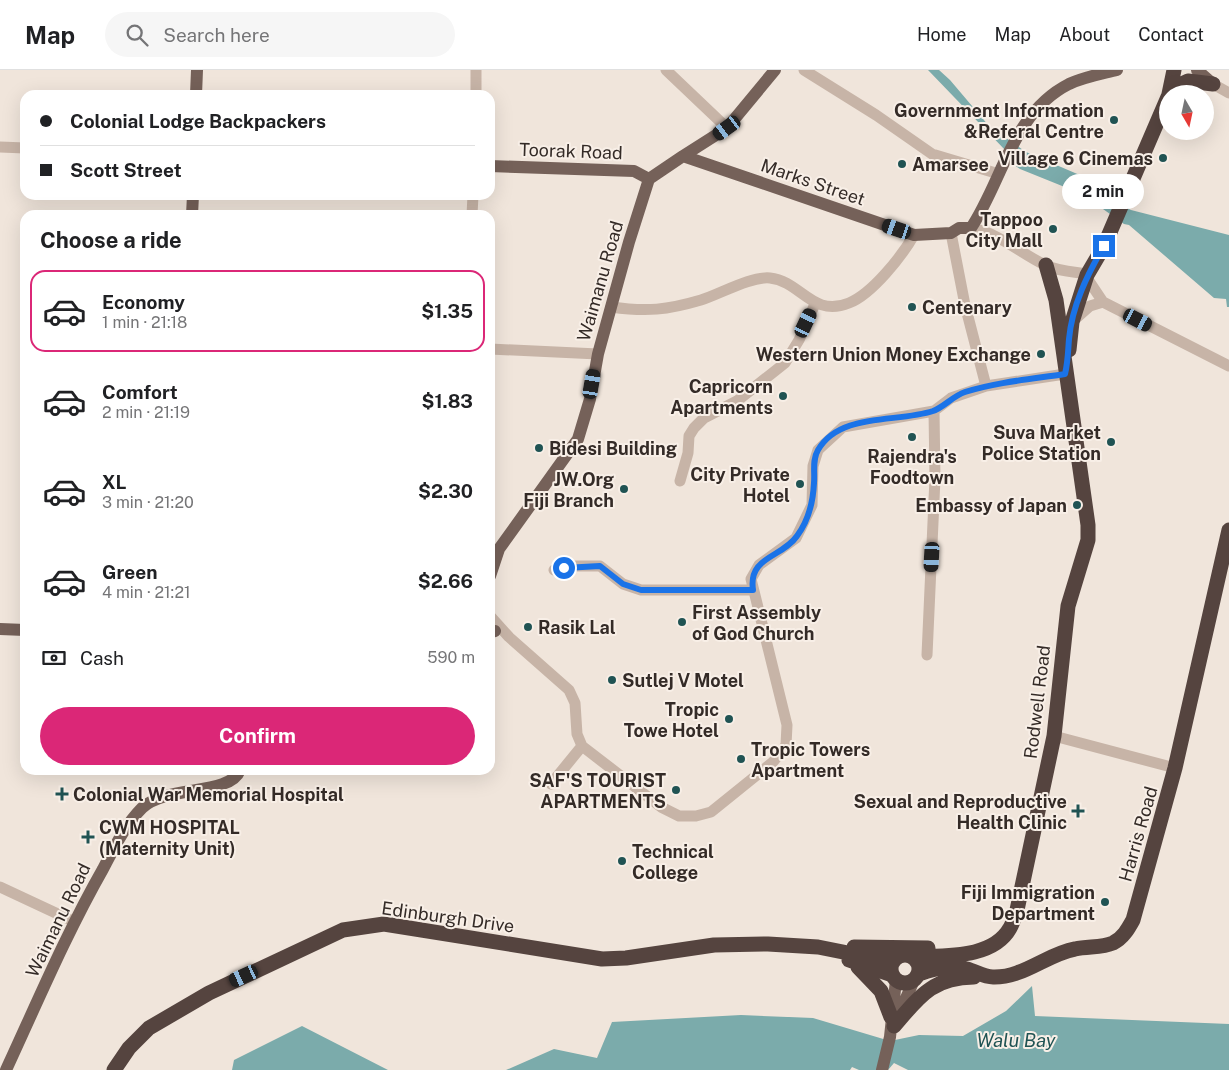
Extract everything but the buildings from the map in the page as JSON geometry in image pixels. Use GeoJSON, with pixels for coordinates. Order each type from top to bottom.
{"type":"FeatureCollection","features":[{"type":"Feature","properties":{"kind":"highway"},"geometry":{"type":"LineString","coordinates":[[1171,85],[1174,70]]}},
{"type":"Feature","properties":{"kind":"highway"},"geometry":{"type":"LineString","coordinates":[[1182,85],[1188,81],[1213,84]]}},
{"type":"Feature","properties":{"kind":"highway"},"geometry":{"type":"LineString","coordinates":[[1065,374],[1072,322],[1087,276],[1104,246],[1159,116]]}},
{"type":"Feature","properties":{"kind":"highway"},"geometry":{"type":"LineString","coordinates":[[1046,266],[1056,300],[1065,374]]}},
{"type":"Feature","properties":{"kind":"highway","name":"Rodwell Road"},"geometry":{"type":"LineString","coordinates":[[912,957],[982,950],[996,943],[1009,930],[1017,910],[1054,736],[1067,615],[1088,540],[1088,525],[1065,374]]}},
{"type":"Feature","properties":{"kind":"highway","name":"Harris Road"},"geometry":{"type":"LineString","coordinates":[[916,977],[941,967],[955,967],[991,977],[1022,971],[1054,955],[1114,943],[1124,935],[1132,920],[1176,768],[1229,530]]}},
{"type":"Feature","properties":{"kind":"highway","name":"Edinburgh Drive"},"geometry":{"type":"LineString","coordinates":[[114,1070],[129,1048],[149,1028],[209,992],[343,930],[384,924],[602,959],[626,958],[714,944],[818,947],[894,972]]}},
{"type":"Feature","properties":{"kind":"highway"},"geometry":{"type":"LineString","coordinates":[[818,947],[982,950]]}},
{"type":"Feature","properties":{"kind":"highway","name":"Edinburgh Drive"},"geometry":{"type":"LineString","coordinates":[[818,947],[854,962],[894,972]]}},
{"type":"Feature","properties":{"kind":"highway"},"geometry":{"type":"LineString","coordinates":[[902,956],[912,957],[918,964],[916,977],[905,984],[894,972],[902,956]]}},
{"type":"Feature","properties":{"kind":"highway"},"geometry":{"type":"LineString","coordinates":[[854,962],[881,991],[892,1027]]}},
{"type":"Feature","properties":{"kind":"highway"},"geometry":{"type":"LineString","coordinates":[[892,1027],[915,1001],[940,982],[955,977],[991,977]]}},
{"type":"Feature","properties":{"kind":"main road"},"geometry":{"type":"LineString","coordinates":[[196,90],[197,70]]}},
{"type":"Feature","properties":{"kind":"main road"},"geometry":{"type":"LineString","coordinates":[[649,179],[727,128],[775,70]]}},
{"type":"Feature","properties":{"kind":"main road"},"geometry":{"type":"LineString","coordinates":[[971,228],[980,214],[1015,139],[1034,114],[1058,91],[1077,81],[1117,70]]}},
{"type":"Feature","properties":{"kind":"main road"},"geometry":{"type":"LineString","coordinates":[[1197,70],[1213,84]]}},
{"type":"Feature","properties":{"kind":"main road","name":"Marks Street"},"geometry":{"type":"LineString","coordinates":[[682,156],[914,235],[951,233],[959,228],[971,228]]}},
{"type":"Feature","properties":{"kind":"main road","name":"Toorak Road"},"geometry":{"type":"LineString","coordinates":[[495,166],[634,171],[649,179]]}},
{"type":"Feature","properties":{"kind":"main road","name":"Waimanu Road"},"geometry":{"type":"LineString","coordinates":[[495,561],[499,549],[578,439],[590,399],[598,354],[629,242],[649,179]]}},
{"type":"Feature","properties":{"kind":"main road"},"geometry":{"type":"LineString","coordinates":[[0,629],[20,630]]}},
{"type":"Feature","properties":{"kind":"main road","name":"Waimanu Road"},"geometry":{"type":"LineString","coordinates":[[6,1070],[74,922],[125,829],[142,808],[163,795],[229,783],[236,775]]}},
{"type":"Feature","properties":{"kind":"main road"},"geometry":{"type":"LineString","coordinates":[[882,1070],[892,1027],[894,972]]}},
{"type":"Feature","properties":{"kind":"main road"},"geometry":{"type":"LineString","coordinates":[[892,1027],[916,977]]}},
{"type":"Feature","properties":{"kind":"street"},"geometry":{"type":"LineString","coordinates":[[476,70],[476,90]]}},
{"type":"Feature","properties":{"kind":"street"},"geometry":{"type":"LineString","coordinates":[[666,70],[727,128]]}},
{"type":"Feature","properties":{"kind":"street"},"geometry":{"type":"LineString","coordinates":[[804,70],[876,115],[932,154],[1001,170]]}},
{"type":"Feature","properties":{"kind":"street"},"geometry":{"type":"LineString","coordinates":[[1213,84],[1229,93]]}},
{"type":"Feature","properties":{"kind":"street"},"geometry":{"type":"LineString","coordinates":[[0,147],[20,148]]}},
{"type":"Feature","properties":{"kind":"street"},"geometry":{"type":"LineString","coordinates":[[971,228],[982,230],[994,236],[1046,266],[1087,276],[1103,302],[1229,366]]}},
{"type":"Feature","properties":{"kind":"street"},"geometry":{"type":"LineString","coordinates":[[951,233],[965,305],[986,386]]}},
{"type":"Feature","properties":{"kind":"street"},"geometry":{"type":"LineString","coordinates":[[611,307],[651,311],[665,309],[700,300],[756,279],[768,277],[780,280],[815,304],[832,306],[848,304],[865,294],[906,248],[914,235]]}},
{"type":"Feature","properties":{"kind":"street"},"geometry":{"type":"LineString","coordinates":[[1072,322],[1090,306],[1103,302]]}},
{"type":"Feature","properties":{"kind":"street"},"geometry":{"type":"LineString","coordinates":[[680,481],[688,453],[689,436],[694,428],[704,418],[737,401],[785,363],[799,340],[815,304]]}},
{"type":"Feature","properties":{"kind":"street"},"geometry":{"type":"LineString","coordinates":[[495,349],[598,354]]}},
{"type":"Feature","properties":{"kind":"street"},"geometry":{"type":"LineString","coordinates":[[495,622],[509,637],[569,690],[575,703],[577,734],[582,746],[661,807],[679,816],[696,816],[711,812],[772,762],[786,745],[787,725],[751,579],[759,565],[796,538],[806,522],[812,505],[813,466],[818,450],[843,427],[934,411],[951,398],[986,386],[1065,374]]}},
{"type":"Feature","properties":{"kind":"street"},"geometry":{"type":"LineString","coordinates":[[927,655],[935,478],[934,411]]}},
{"type":"Feature","properties":{"kind":"street"},"geometry":{"type":"LineString","coordinates":[[554,570],[575,566],[600,566],[623,584],[641,590],[753,590]]}},
{"type":"Feature","properties":{"kind":"street"},"geometry":{"type":"LineString","coordinates":[[495,632],[509,637]]}},
{"type":"Feature","properties":{"kind":"street"},"geometry":{"type":"LineString","coordinates":[[1054,736],[1176,768]]}},
{"type":"Feature","properties":{"kind":"street"},"geometry":{"type":"LineString","coordinates":[[551,784],[582,746]]}},
{"type":"Feature","properties":{"kind":"street"},"geometry":{"type":"LineString","coordinates":[[0,887],[74,922]]}},
{"type":"Feature","properties":{"kind":"water"},"geometry":{"type":"Polygon","coordinates":[[[928,70],[939,70],[950,80],[989,126],[1026,152],[1082,176],[1105,197],[1131,210],[1229,235],[1229,307],[1227,307],[1226,299],[1214,298],[1129,225],[1124,224],[1082,194],[1014,165],[1006,151],[928,70]]]}},
{"type":"Feature","properties":{"kind":"water","name":"Walu Bay"},"geometry":{"type":"Polygon","coordinates":[[[1032,986],[1035,1016],[1229,1024],[1229,1070],[908,1070],[894,1063],[888,1070],[859,1070],[852,1067],[850,1070],[506,1070],[554,1049],[597,1058],[612,1022],[741,1015],[813,1018],[890,1041],[919,1035],[963,1036],[1006,1011],[1032,986]]]}},
{"type":"Feature","properties":{"kind":"water"},"geometry":{"type":"Polygon","coordinates":[[[302,1026],[388,1070],[232,1070],[234,1060],[302,1026]]]}},
{"type":"Feature","properties":{"kind":"place","name":"Government Information &Referal Centre"},"geometry":{"type":"Point","coordinates":[1114,120]}},
{"type":"Feature","properties":{"kind":"place","name":"Village 6 Cinemas"},"geometry":{"type":"Point","coordinates":[1163,158]}},
{"type":"Feature","properties":{"kind":"place","name":"Amarsee"},"geometry":{"type":"Point","coordinates":[902,164]}},
{"type":"Feature","properties":{"kind":"place","name":"Tappoo City Mall"},"geometry":{"type":"Point","coordinates":[1053,229]}},
{"type":"Feature","properties":{"kind":"place","name":"Centenary"},"geometry":{"type":"Point","coordinates":[912,307]}},
{"type":"Feature","properties":{"kind":"place","name":"Western Union Money Exchange"},"geometry":{"type":"Point","coordinates":[1041,354]}},
{"type":"Feature","properties":{"kind":"place","name":"Capricorn Apartments"},"geometry":{"type":"Point","coordinates":[783,396]}},
{"type":"Feature","properties":{"kind":"place","name":"Rajendra's Foodtown"},"geometry":{"type":"Point","coordinates":[912,437]}},
{"type":"Feature","properties":{"kind":"place","name":"Suva Market Police Station"},"geometry":{"type":"Point","coordinates":[1111,442]}},
{"type":"Feature","properties":{"kind":"place","name":"Bidesi Building"},"geometry":{"type":"Point","coordinates":[539,448]}},
{"type":"Feature","properties":{"kind":"place","name":"City Private Hotel"},"geometry":{"type":"Point","coordinates":[800,484]}},
{"type":"Feature","properties":{"kind":"place","name":"JW.Org Fiji Branch"},"geometry":{"type":"Point","coordinates":[624,489]}},
{"type":"Feature","properties":{"kind":"place","name":"Embassy of Japan"},"geometry":{"type":"Point","coordinates":[1077,505]}},
{"type":"Feature","properties":{"kind":"place","name":"First Assembly of God Church"},"geometry":{"type":"Point","coordinates":[682,622]}},
{"type":"Feature","properties":{"kind":"place","name":"Rasik Lal"},"geometry":{"type":"Point","coordinates":[528,627]}},
{"type":"Feature","properties":{"kind":"place","name":"Sutlej V Motel"},"geometry":{"type":"Point","coordinates":[612,680]}},
{"type":"Feature","properties":{"kind":"place","name":"Tropic Towe Hotel"},"geometry":{"type":"Point","coordinates":[729,719]}},
{"type":"Feature","properties":{"kind":"place","name":"Tropic Towers Apartment"},"geometry":{"type":"Point","coordinates":[741,759]}},
{"type":"Feature","properties":{"kind":"place","name":"SAF'S TOURIST APARTMENTS"},"geometry":{"type":"Point","coordinates":[676,790]}},
{"type":"Feature","properties":{"kind":"place","name":"Colonial War Memorial Hospital"},"geometry":{"type":"Point","coordinates":[62,794]}},
{"type":"Feature","properties":{"kind":"place","name":"Sexual and Reproductive Health Clinic"},"geometry":{"type":"Point","coordinates":[1078,811]}},
{"type":"Feature","properties":{"kind":"place","name":"CWM HOSPITAL (Maternity Unit)"},"geometry":{"type":"Point","coordinates":[88,837]}},
{"type":"Feature","properties":{"kind":"place","name":"Technical College"},"geometry":{"type":"Point","coordinates":[622,861]}},
{"type":"Feature","properties":{"kind":"place","name":"Fiji Immigration Department"},"geometry":{"type":"Point","coordinates":[1105,902]}},
{"type":"Feature","properties":{"kind":"route"},"geometry":{"type":"LineString","coordinates":[[564,568],[588,565],[600,566],[608,570],[612,577],[623,584],[630,588],[641,590],[753,590],[751,579],[759,565],[796,538],[806,522],[812,505],[815,481],[813,466],[818,450],[843,427],[934,411],[951,398],[986,386],[1065,374],[1072,322],[1080,293],[1087,275],[1104,246]]}}]}
